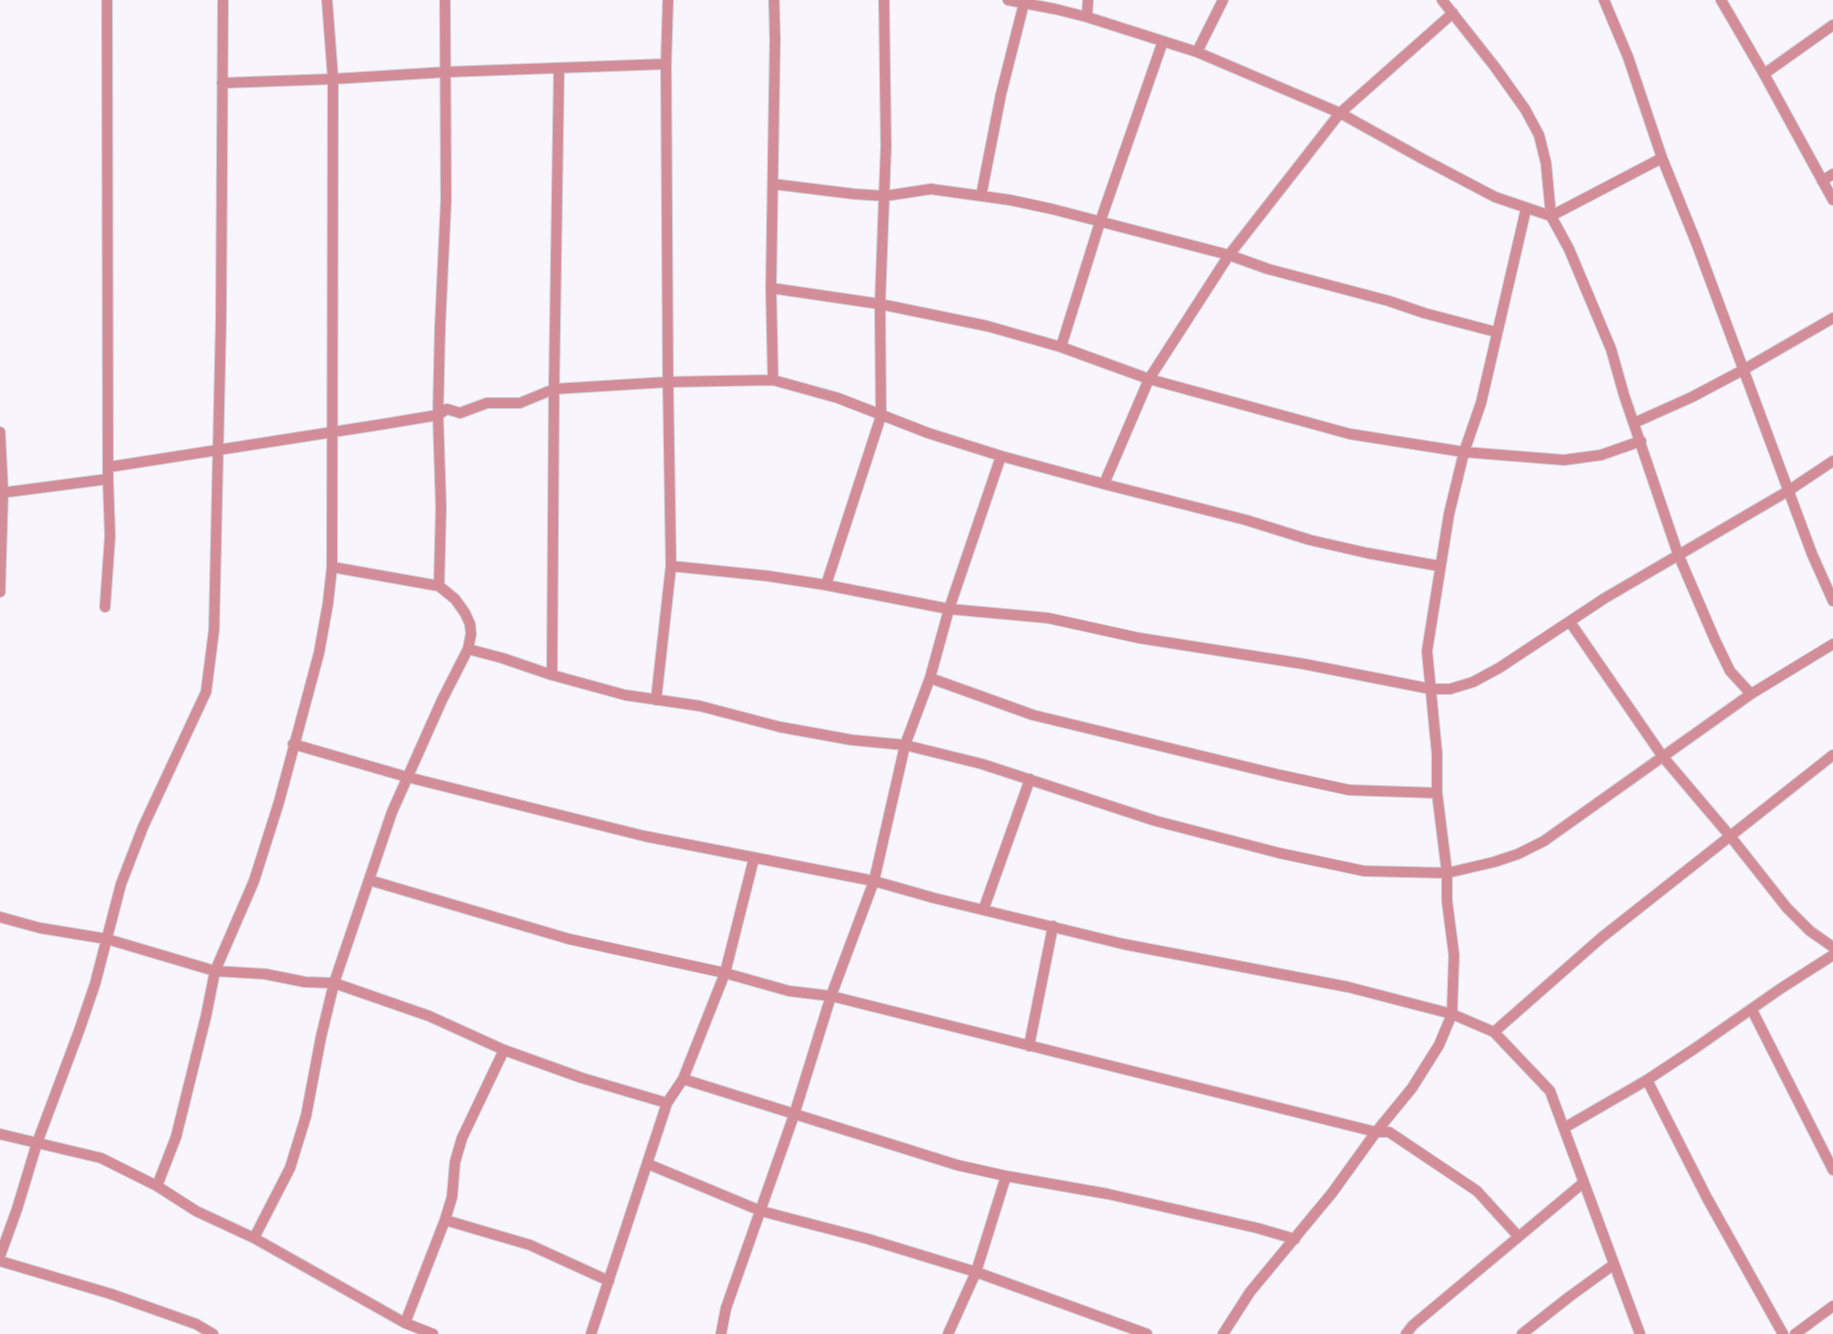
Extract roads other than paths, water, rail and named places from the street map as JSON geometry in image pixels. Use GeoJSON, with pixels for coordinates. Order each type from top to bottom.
{"type":"FeatureCollection","features":[{"type":"Feature","properties":{"kind":"street"},"geometry":{"type":"LineString","coordinates":[[105,607],[110,536],[108,479],[107,0]]}},
{"type":"Feature","properties":{"kind":"street"},"geometry":{"type":"LineString","coordinates":[[0,1256],[17,1209],[37,1143],[82,1024],[95,984],[122,884],[143,827],[206,692],[214,630],[221,297],[222,0]]}},
{"type":"Feature","properties":{"kind":"street"},"geometry":{"type":"LineString","coordinates":[[157,1186],[176,1137],[206,1016],[215,970],[254,881],[279,802],[293,744],[319,653],[332,566],[331,306],[333,79],[327,0]]}},
{"type":"Feature","properties":{"kind":"street"},"geometry":{"type":"LineString","coordinates":[[439,586],[441,508],[438,415],[440,328],[446,200],[445,0]]}},
{"type":"Feature","properties":{"kind":"street"},"geometry":{"type":"LineString","coordinates":[[656,700],[671,566],[666,64],[668,0]]}},
{"type":"Feature","properties":{"kind":"street"},"geometry":{"type":"LineString","coordinates":[[773,380],[771,288],[775,40],[774,0]]}},
{"type":"Feature","properties":{"kind":"street"},"geometry":{"type":"LineString","coordinates":[[826,585],[881,416],[880,304],[886,146],[884,0]]}},
{"type":"Feature","properties":{"kind":"street"},"geometry":{"type":"LineString","coordinates":[[1008,0],[1087,17],[1197,52],[1340,113],[1495,197],[1526,209],[1551,216],[1662,158]]}},
{"type":"Feature","properties":{"kind":"street"},"geometry":{"type":"LineString","coordinates":[[1087,17],[1088,0]]}},
{"type":"Feature","properties":{"kind":"street"},"geometry":{"type":"LineString","coordinates":[[1197,52],[1223,0]]}},
{"type":"Feature","properties":{"kind":"street"},"geometry":{"type":"LineString","coordinates":[[1442,0],[1525,109],[1539,135],[1546,163],[1551,216],[1569,249],[1611,349],[1624,395],[1641,441],[1678,554],[1730,671],[1751,694]]}},
{"type":"Feature","properties":{"kind":"street"},"geometry":{"type":"LineString","coordinates":[[1604,0],[1628,57],[1662,158],[1696,242],[1812,554],[1833,600]]}},
{"type":"Feature","properties":{"kind":"street"},"geometry":{"type":"LineString","coordinates":[[1721,0],[1764,74],[1833,200]]}},
{"type":"Feature","properties":{"kind":"street"},"geometry":{"type":"LineString","coordinates":[[980,196],[1001,94],[1024,3]]}},
{"type":"Feature","properties":{"kind":"street"},"geometry":{"type":"LineString","coordinates":[[1104,484],[1150,379],[1229,255],[1340,113],[1452,13]]}},
{"type":"Feature","properties":{"kind":"street"},"geometry":{"type":"LineString","coordinates":[[1764,74],[1833,25]]}},
{"type":"Feature","properties":{"kind":"street"},"geometry":{"type":"LineString","coordinates":[[1061,347],[1100,222],[1163,41]]}},
{"type":"Feature","properties":{"kind":"street"},"geometry":{"type":"LineString","coordinates":[[222,82],[333,79],[446,72],[666,64]]}},
{"type":"Feature","properties":{"kind":"street"},"geometry":{"type":"LineString","coordinates":[[552,675],[554,389],[559,68]]}},
{"type":"Feature","properties":{"kind":"street"},"geometry":{"type":"LineString","coordinates":[[1822,180],[1833,174]]}},
{"type":"Feature","properties":{"kind":"street"},"geometry":{"type":"LineString","coordinates":[[773,184],[854,194],[885,196],[931,189],[1045,207],[1229,255],[1268,269],[1389,301],[1424,313],[1496,332]]}},
{"type":"Feature","properties":{"kind":"street"},"geometry":{"type":"LineString","coordinates":[[1223,1334],[1250,1292],[1332,1193],[1376,1132],[1412,1088],[1440,1044],[1452,1014],[1454,955],[1447,901],[1447,873],[1438,793],[1437,754],[1427,651],[1449,514],[1464,452],[1481,403],[1496,332],[1526,209]]}},
{"type":"Feature","properties":{"kind":"street"},"geometry":{"type":"LineString","coordinates":[[771,288],[880,304],[987,326],[1061,347],[1150,379],[1350,434],[1464,452],[1564,460],[1601,455],[1641,441]]}},
{"type":"Feature","properties":{"kind":"street"},"geometry":{"type":"LineString","coordinates":[[1634,423],[1692,397],[1743,370],[1833,318]]}},
{"type":"Feature","properties":{"kind":"street"},"geometry":{"type":"LineString","coordinates":[[109,467],[218,451],[438,415],[447,409],[460,413],[487,403],[520,403],[554,389],[668,382],[773,380],[838,398],[881,416],[1002,456],[1104,484],[1246,520],[1310,540],[1367,553],[1440,566]]}},
{"type":"Feature","properties":{"kind":"street"},"geometry":{"type":"LineString","coordinates":[[0,432],[2,493],[0,592]]}},
{"type":"Feature","properties":{"kind":"street"},"geometry":{"type":"LineString","coordinates":[[721,1334],[726,1308],[794,1115],[831,996],[874,880],[905,745],[930,678],[949,609],[1002,456]]}},
{"type":"Feature","properties":{"kind":"street"},"geometry":{"type":"LineString","coordinates":[[671,566],[768,576],[826,585],[949,609],[1048,618],[1139,638],[1304,664],[1431,689],[1450,689],[1473,682],[1500,668],[1605,598],[1788,491],[1833,461]]}},
{"type":"Feature","properties":{"kind":"street"},"geometry":{"type":"LineString","coordinates":[[2,493],[108,479]]}},
{"type":"Feature","properties":{"kind":"street"},"geometry":{"type":"LineString","coordinates":[[254,1238],[290,1168],[306,1116],[334,983],[392,812],[468,649],[471,634],[470,624],[455,599],[439,586],[332,566]]}},
{"type":"Feature","properties":{"kind":"street"},"geometry":{"type":"LineString","coordinates":[[1570,622],[1663,757],[1730,836],[1787,908],[1810,931],[1833,947]]}},
{"type":"Feature","properties":{"kind":"street"},"geometry":{"type":"LineString","coordinates":[[468,649],[502,658],[552,675],[625,695],[700,706],[780,726],[852,740],[905,745],[982,764],[1156,821],[1279,853],[1364,870],[1447,873],[1494,862],[1518,854],[1544,841],[1751,694],[1833,644]]}},
{"type":"Feature","properties":{"kind":"street"},"geometry":{"type":"LineString","coordinates":[[930,678],[1033,714],[1280,775],[1349,790],[1438,793]]}},
{"type":"Feature","properties":{"kind":"street"},"geometry":{"type":"LineString","coordinates":[[293,744],[407,777],[644,836],[874,880],[934,898],[984,908],[1123,944],[1348,987],[1452,1014],[1494,1032],[1550,1092],[1613,1266],[1640,1334]]}},
{"type":"Feature","properties":{"kind":"street"},"geometry":{"type":"LineString","coordinates":[[1494,1032],[1601,938],[1833,755]]}},
{"type":"Feature","properties":{"kind":"street"},"geometry":{"type":"LineString","coordinates":[[984,908],[1030,779]]}},
{"type":"Feature","properties":{"kind":"street"},"geometry":{"type":"LineString","coordinates":[[590,1334],[648,1164],[667,1103],[683,1079],[724,973],[754,858]]}},
{"type":"Feature","properties":{"kind":"street"},"geometry":{"type":"LineString","coordinates":[[369,880],[569,939],[724,973],[789,991],[831,996],[1376,1132],[1389,1132],[1477,1191],[1518,1236]]}},
{"type":"Feature","properties":{"kind":"street"},"geometry":{"type":"LineString","coordinates":[[0,917],[40,928],[107,940],[215,970],[265,974],[305,982],[334,983],[428,1016],[504,1050],[582,1078],[667,1103]]}},
{"type":"Feature","properties":{"kind":"street"},"geometry":{"type":"LineString","coordinates":[[1029,1046],[1053,926]]}},
{"type":"Feature","properties":{"kind":"street"},"geometry":{"type":"LineString","coordinates":[[1564,1128],[1647,1080],[1752,1010],[1780,989],[1833,955]]}},
{"type":"Feature","properties":{"kind":"street"},"geometry":{"type":"LineString","coordinates":[[1752,1010],[1833,1170]]}},
{"type":"Feature","properties":{"kind":"street"},"geometry":{"type":"LineString","coordinates":[[404,1323],[445,1220],[452,1197],[455,1162],[462,1138],[504,1050]]}},
{"type":"Feature","properties":{"kind":"street"},"geometry":{"type":"LineString","coordinates":[[683,1079],[957,1165],[1006,1176],[1108,1194],[1258,1228],[1295,1239]]}},
{"type":"Feature","properties":{"kind":"street"},"geometry":{"type":"LineString","coordinates":[[1647,1080],[1707,1198],[1783,1334]]}},
{"type":"Feature","properties":{"kind":"street"},"geometry":{"type":"LineString","coordinates":[[0,1134],[101,1158],[157,1186],[196,1211],[254,1238],[404,1323],[433,1334]]}},
{"type":"Feature","properties":{"kind":"street"},"geometry":{"type":"LineString","coordinates":[[648,1164],[761,1211],[868,1240],[976,1272],[1147,1334]]}},
{"type":"Feature","properties":{"kind":"street"},"geometry":{"type":"LineString","coordinates":[[948,1334],[976,1272],[1006,1176]]}},
{"type":"Feature","properties":{"kind":"street"},"geometry":{"type":"LineString","coordinates":[[1406,1334],[1413,1325],[1583,1183]]}},
{"type":"Feature","properties":{"kind":"street"},"geometry":{"type":"LineString","coordinates":[[445,1220],[530,1245],[608,1281]]}},
{"type":"Feature","properties":{"kind":"street"},"geometry":{"type":"LineString","coordinates":[[0,1261],[111,1294],[196,1324],[213,1334]]}},
{"type":"Feature","properties":{"kind":"street"},"geometry":{"type":"LineString","coordinates":[[1522,1334],[1569,1297],[1613,1266]]}},
{"type":"Feature","properties":{"kind":"street"},"geometry":{"type":"LineString","coordinates":[[1795,1334],[1833,1306]]}}]}
